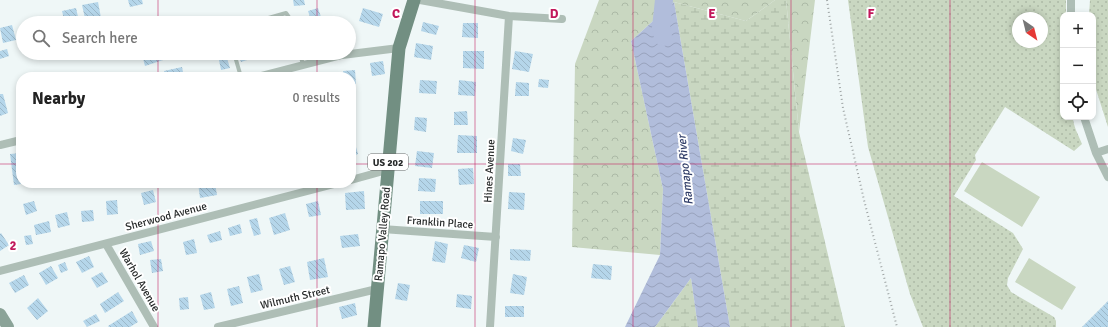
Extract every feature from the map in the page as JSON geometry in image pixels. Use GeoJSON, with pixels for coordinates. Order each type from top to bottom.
{"type":"FeatureCollection","features":[{"type":"Feature","properties":{"kind":"main road","name":"Ramapo Valley Road"},"geometry":{"type":"LineString","coordinates":[[374,327],[399,48],[414,0]]}},
{"type":"Feature","properties":{"kind":"main road"},"geometry":{"type":"LineString","coordinates":[[0,314],[8,327]]}},
{"type":"Feature","properties":{"kind":"street"},"geometry":{"type":"LineString","coordinates":[[420,0],[509,16],[562,19]]}},
{"type":"Feature","properties":{"kind":"street"},"geometry":{"type":"LineString","coordinates":[[1071,0],[1071,12]]}},
{"type":"Feature","properties":{"kind":"street","name":"Hines Avenue"},"geometry":{"type":"LineString","coordinates":[[490,327],[509,16]]}},
{"type":"Feature","properties":{"kind":"street"},"geometry":{"type":"LineString","coordinates":[[356,53],[399,48]]}},
{"type":"Feature","properties":{"kind":"street"},"geometry":{"type":"LineString","coordinates":[[277,72],[322,60]]}},
{"type":"Feature","properties":{"kind":"street"},"geometry":{"type":"LineString","coordinates":[[1085,120],[1096,153],[1107,173]]}},
{"type":"Feature","properties":{"kind":"street"},"geometry":{"type":"LineString","coordinates":[[0,145],[16,141]]}},
{"type":"Feature","properties":{"kind":"street"},"geometry":{"type":"LineString","coordinates":[[1096,153],[1108,148]]}},
{"type":"Feature","properties":{"kind":"street"},"geometry":{"type":"LineString","coordinates":[[356,179],[387,170]]}},
{"type":"Feature","properties":{"kind":"street","name":"Sherwood Avenue"},"geometry":{"type":"LineString","coordinates":[[0,271],[319,188]]}},
{"type":"Feature","properties":{"kind":"street","name":"Franklin Place"},"geometry":{"type":"LineString","coordinates":[[382,229],[496,237]]}},
{"type":"Feature","properties":{"kind":"street","name":"Warhol Avenue"},"geometry":{"type":"LineString","coordinates":[[106,244],[154,327]]}},
{"type":"Feature","properties":{"kind":"street","name":"Wilmuth Street"},"geometry":{"type":"LineString","coordinates":[[218,327],[377,289]]}},
{"type":"Feature","properties":{"kind":"lane"},"geometry":{"type":"LineString","coordinates":[[276,16],[286,13],[288,16]]}},
{"type":"Feature","properties":{"kind":"lane"},"geometry":{"type":"LineString","coordinates":[[236,60],[240,72]]}},
{"type":"Feature","properties":{"kind":"lane"},"geometry":{"type":"LineString","coordinates":[[302,60],[303,65]]}},
{"type":"Feature","properties":{"kind":"path"},"geometry":{"type":"LineString","coordinates":[[827,0],[843,108],[864,200],[897,327]]}},
{"type":"Feature","properties":{"kind":"green space"},"geometry":{"type":"Polygon","coordinates":[[[599,0],[775,0],[746,21],[674,2],[631,41],[663,189],[660,255],[572,247],[575,64],[599,0]]]}},
{"type":"Feature","properties":{"kind":"green space"},"geometry":{"type":"Polygon","coordinates":[[[775,0],[786,0],[799,132],[845,327],[730,327],[674,2],[746,21],[775,0]]]}},
{"type":"Feature","properties":{"kind":"green space"},"geometry":{"type":"Polygon","coordinates":[[[786,0],[815,0],[799,132],[787,10],[786,0]]]}},
{"type":"Feature","properties":{"kind":"green space"},"geometry":{"type":"Polygon","coordinates":[[[848,0],[1066,0],[1066,12],[1060,12],[1060,120],[1073,120],[1082,144],[1074,151],[1005,107],[975,155],[976,160],[954,196],[1013,233],[1023,249],[1008,278],[1007,285],[1011,292],[1054,317],[1056,327],[923,327],[910,294],[868,147],[848,0]]]}},
{"type":"Feature","properties":{"kind":"green space"},"geometry":{"type":"Polygon","coordinates":[[[1090,0],[1108,0],[1108,127],[1096,89],[1096,12],[1089,12],[1090,0]]]}},
{"type":"Feature","properties":{"kind":"green space"},"geometry":{"type":"Polygon","coordinates":[[[982,162],[1040,197],[1022,227],[964,191],[982,162]]]}},
{"type":"Feature","properties":{"kind":"green space"},"geometry":{"type":"Polygon","coordinates":[[[1029,258],[1076,287],[1062,310],[1015,282],[1029,258]]]}},
{"type":"Feature","properties":{"kind":"green space"},"geometry":{"type":"Polygon","coordinates":[[[691,278],[698,327],[655,327],[691,278]]]}},
{"type":"Feature","properties":{"kind":"water"},"geometry":{"type":"Polygon","coordinates":[[[674,2],[730,327],[698,327],[691,278],[655,327],[625,327],[660,255],[663,189],[631,41],[674,2]]]}},
{"type":"Feature","properties":{"kind":"building"},"geometry":{"type":"Polygon","coordinates":[[[128,0],[142,0],[143,4],[130,7],[128,0]]]}},
{"type":"Feature","properties":{"kind":"building"},"geometry":{"type":"Polygon","coordinates":[[[293,0],[304,0],[305,5],[294,6],[293,0]]]}},
{"type":"Feature","properties":{"kind":"building"},"geometry":{"type":"Polygon","coordinates":[[[98,2],[101,16],[84,16],[82,5],[98,2]]]}},
{"type":"Feature","properties":{"kind":"building"},"geometry":{"type":"Polygon","coordinates":[[[76,8],[78,16],[63,16],[62,11],[76,8]]]}},
{"type":"Feature","properties":{"kind":"building"},"geometry":{"type":"Polygon","coordinates":[[[318,8],[321,16],[310,16],[308,11],[318,8]]]}},
{"type":"Feature","properties":{"kind":"building"},"geometry":{"type":"Polygon","coordinates":[[[363,8],[383,14],[379,27],[359,21],[363,8]]]}},
{"type":"Feature","properties":{"kind":"building"},"geometry":{"type":"Polygon","coordinates":[[[423,22],[439,26],[436,35],[421,31],[423,22]]]}},
{"type":"Feature","properties":{"kind":"building"},"geometry":{"type":"Polygon","coordinates":[[[463,23],[478,23],[478,38],[462,37],[463,23]]]}},
{"type":"Feature","properties":{"kind":"building"},"geometry":{"type":"Polygon","coordinates":[[[12,25],[16,40],[3,43],[0,28],[12,25]]]}},
{"type":"Feature","properties":{"kind":"building"},"geometry":{"type":"Polygon","coordinates":[[[416,43],[433,46],[431,60],[414,57],[416,43]]]}},
{"type":"Feature","properties":{"kind":"building"},"geometry":{"type":"Polygon","coordinates":[[[7,49],[9,56],[0,59],[0,51],[7,49]]]}},
{"type":"Feature","properties":{"kind":"building"},"geometry":{"type":"Polygon","coordinates":[[[463,51],[484,51],[484,69],[463,68],[463,51]]]}},
{"type":"Feature","properties":{"kind":"building"},"geometry":{"type":"Polygon","coordinates":[[[515,51],[533,54],[529,72],[512,69],[515,51]]]}},
{"type":"Feature","properties":{"kind":"building"},"geometry":{"type":"Polygon","coordinates":[[[143,60],[163,60],[145,66],[143,60]]]}},
{"type":"Feature","properties":{"kind":"building"},"geometry":{"type":"Polygon","coordinates":[[[219,60],[228,60],[230,68],[221,70],[219,60]]]}},
{"type":"Feature","properties":{"kind":"building"},"geometry":{"type":"Polygon","coordinates":[[[383,61],[385,74],[372,76],[370,63],[383,61]]]}},
{"type":"Feature","properties":{"kind":"building"},"geometry":{"type":"Polygon","coordinates":[[[182,67],[183,72],[164,72],[182,67]]]}},
{"type":"Feature","properties":{"kind":"building"},"geometry":{"type":"Polygon","coordinates":[[[355,70],[355,72],[343,72],[355,70]]]}},
{"type":"Feature","properties":{"kind":"building"},"geometry":{"type":"Polygon","coordinates":[[[539,79],[549,80],[548,88],[538,87],[539,79]]]}},
{"type":"Feature","properties":{"kind":"building"},"geometry":{"type":"Polygon","coordinates":[[[420,80],[437,81],[436,94],[419,93],[420,80]]]}},
{"type":"Feature","properties":{"kind":"building"},"geometry":{"type":"Polygon","coordinates":[[[459,80],[476,82],[475,96],[458,95],[459,80]]]}},
{"type":"Feature","properties":{"kind":"building"},"geometry":{"type":"Polygon","coordinates":[[[516,82],[529,83],[529,96],[515,96],[516,82]]]}},
{"type":"Feature","properties":{"kind":"building"},"geometry":{"type":"Polygon","coordinates":[[[0,94],[3,94],[8,113],[0,116],[0,94]]]}},
{"type":"Feature","properties":{"kind":"building"},"geometry":{"type":"Polygon","coordinates":[[[467,111],[468,125],[454,125],[454,112],[467,111]]]}},
{"type":"Feature","properties":{"kind":"building"},"geometry":{"type":"Polygon","coordinates":[[[415,117],[427,118],[426,132],[414,130],[415,117]]]}},
{"type":"Feature","properties":{"kind":"building"},"geometry":{"type":"Polygon","coordinates":[[[458,135],[477,136],[477,153],[457,153],[458,135]]]}},
{"type":"Feature","properties":{"kind":"building"},"geometry":{"type":"Polygon","coordinates":[[[513,138],[526,140],[523,154],[511,151],[513,138]]]}},
{"type":"Feature","properties":{"kind":"building"},"geometry":{"type":"Polygon","coordinates":[[[417,151],[434,153],[432,168],[415,166],[417,151]]]}},
{"type":"Feature","properties":{"kind":"building"},"geometry":{"type":"Polygon","coordinates":[[[16,153],[16,185],[14,185],[10,154],[16,153]]]}},
{"type":"Feature","properties":{"kind":"building"},"geometry":{"type":"Polygon","coordinates":[[[508,164],[520,164],[521,176],[508,176],[508,164]]]}},
{"type":"Feature","properties":{"kind":"building"},"geometry":{"type":"Polygon","coordinates":[[[473,168],[474,184],[459,185],[458,169],[473,168]]]}},
{"type":"Feature","properties":{"kind":"building"},"geometry":{"type":"Polygon","coordinates":[[[419,178],[436,179],[435,192],[418,191],[419,178]]]}},
{"type":"Feature","properties":{"kind":"building"},"geometry":{"type":"Polygon","coordinates":[[[199,188],[216,188],[217,195],[200,198],[199,188]]]}},
{"type":"Feature","properties":{"kind":"building"},"geometry":{"type":"Polygon","coordinates":[[[153,190],[156,202],[144,205],[141,193],[153,190]]]}},
{"type":"Feature","properties":{"kind":"building"},"geometry":{"type":"Polygon","coordinates":[[[364,191],[365,209],[346,210],[345,193],[364,191]]]}},
{"type":"Feature","properties":{"kind":"building"},"geometry":{"type":"Polygon","coordinates":[[[509,192],[525,193],[524,210],[508,209],[509,192]]]}},
{"type":"Feature","properties":{"kind":"building"},"geometry":{"type":"Polygon","coordinates":[[[117,200],[118,214],[107,215],[106,201],[117,200]]]}},
{"type":"Feature","properties":{"kind":"building"},"geometry":{"type":"Polygon","coordinates":[[[34,201],[37,211],[26,215],[23,204],[34,201]]]}},
{"type":"Feature","properties":{"kind":"building"},"geometry":{"type":"Polygon","coordinates":[[[318,201],[321,215],[309,217],[306,204],[318,201]]]}},
{"type":"Feature","properties":{"kind":"building"},"geometry":{"type":"Polygon","coordinates":[[[420,201],[443,201],[443,214],[420,214],[420,201]]]}},
{"type":"Feature","properties":{"kind":"building"},"geometry":{"type":"Polygon","coordinates":[[[93,210],[94,221],[82,222],[81,211],[93,210]]]}},
{"type":"Feature","properties":{"kind":"building"},"geometry":{"type":"Polygon","coordinates":[[[67,212],[70,225],[58,228],[55,215],[67,212]]]}},
{"type":"Feature","properties":{"kind":"building"},"geometry":{"type":"Polygon","coordinates":[[[285,213],[290,230],[274,235],[269,218],[285,213]]]}},
{"type":"Feature","properties":{"kind":"building"},"geometry":{"type":"Polygon","coordinates":[[[257,218],[261,234],[254,236],[249,220],[257,218]]]}},
{"type":"Feature","properties":{"kind":"building"},"geometry":{"type":"Polygon","coordinates":[[[49,221],[51,232],[36,235],[34,225],[49,221]]]}},
{"type":"Feature","properties":{"kind":"building"},"geometry":{"type":"Polygon","coordinates":[[[240,224],[242,233],[230,236],[228,228],[240,224]]]}},
{"type":"Feature","properties":{"kind":"building"},"geometry":{"type":"Polygon","coordinates":[[[220,231],[222,240],[210,243],[207,235],[220,231]]]}},
{"type":"Feature","properties":{"kind":"building"},"geometry":{"type":"Polygon","coordinates":[[[1,233],[9,245],[0,251],[0,234],[1,233]]]}},
{"type":"Feature","properties":{"kind":"building"},"geometry":{"type":"Polygon","coordinates":[[[358,234],[360,246],[342,248],[340,236],[358,234]]]}},
{"type":"Feature","properties":{"kind":"building"},"geometry":{"type":"Polygon","coordinates":[[[31,235],[33,244],[26,245],[24,236],[31,235]]]}},
{"type":"Feature","properties":{"kind":"building"},"geometry":{"type":"Polygon","coordinates":[[[194,239],[197,253],[186,255],[183,242],[194,239]]]}},
{"type":"Feature","properties":{"kind":"building"},"geometry":{"type":"Polygon","coordinates":[[[151,241],[154,251],[140,255],[138,244],[151,241]]]}},
{"type":"Feature","properties":{"kind":"building"},"geometry":{"type":"Polygon","coordinates":[[[435,241],[448,244],[445,263],[432,261],[435,241]]]}},
{"type":"Feature","properties":{"kind":"building"},"geometry":{"type":"Polygon","coordinates":[[[464,245],[479,248],[476,262],[461,258],[464,245]]]}},
{"type":"Feature","properties":{"kind":"building"},"geometry":{"type":"Polygon","coordinates":[[[510,249],[531,250],[530,261],[510,260],[510,249]]]}},
{"type":"Feature","properties":{"kind":"building"},"geometry":{"type":"Polygon","coordinates":[[[89,256],[94,267],[82,273],[76,262],[89,256]]]}},
{"type":"Feature","properties":{"kind":"building"},"geometry":{"type":"Polygon","coordinates":[[[324,258],[328,277],[310,280],[307,262],[324,258]]]}},
{"type":"Feature","properties":{"kind":"building"},"geometry":{"type":"Polygon","coordinates":[[[161,259],[163,271],[152,273],[150,260],[161,259]]]}},
{"type":"Feature","properties":{"kind":"building"},"geometry":{"type":"Polygon","coordinates":[[[65,262],[68,270],[61,273],[58,265],[65,262]]]}},
{"type":"Feature","properties":{"kind":"building"},"geometry":{"type":"Polygon","coordinates":[[[593,264],[612,266],[611,280],[591,278],[593,264]]]}},
{"type":"Feature","properties":{"kind":"building"},"geometry":{"type":"Polygon","coordinates":[[[51,266],[58,278],[46,285],[39,273],[51,266]]]}},
{"type":"Feature","properties":{"kind":"building"},"geometry":{"type":"Polygon","coordinates":[[[290,266],[295,282],[284,285],[279,269],[290,266]]]}},
{"type":"Feature","properties":{"kind":"building"},"geometry":{"type":"Polygon","coordinates":[[[102,272],[108,282],[97,288],[91,278],[102,272]]]}},
{"type":"Feature","properties":{"kind":"building"},"geometry":{"type":"Polygon","coordinates":[[[259,274],[263,290],[251,293],[247,277],[259,274]]]}},
{"type":"Feature","properties":{"kind":"building"},"geometry":{"type":"Polygon","coordinates":[[[513,274],[527,277],[524,295],[510,293],[513,274]]]}},
{"type":"Feature","properties":{"kind":"building"},"geometry":{"type":"Polygon","coordinates":[[[24,275],[29,285],[15,293],[9,283],[24,275]]]}},
{"type":"Feature","properties":{"kind":"building"},"geometry":{"type":"Polygon","coordinates":[[[398,283],[410,285],[407,301],[395,299],[398,283]]]}},
{"type":"Feature","properties":{"kind":"building"},"geometry":{"type":"Polygon","coordinates":[[[239,286],[243,303],[231,306],[227,289],[239,286]]]}},
{"type":"Feature","properties":{"kind":"building"},"geometry":{"type":"Polygon","coordinates":[[[118,292],[124,301],[105,313],[100,304],[118,292]]]}},
{"type":"Feature","properties":{"kind":"building"},"geometry":{"type":"Polygon","coordinates":[[[211,292],[215,308],[204,310],[200,295],[211,292]]]}},
{"type":"Feature","properties":{"kind":"building"},"geometry":{"type":"Polygon","coordinates":[[[457,294],[472,296],[471,309],[456,307],[457,294]]]}},
{"type":"Feature","properties":{"kind":"building"},"geometry":{"type":"Polygon","coordinates":[[[188,297],[189,309],[180,310],[179,298],[188,297]]]}},
{"type":"Feature","properties":{"kind":"building"},"geometry":{"type":"Polygon","coordinates":[[[38,298],[48,311],[37,320],[27,308],[38,298]]]}},
{"type":"Feature","properties":{"kind":"building"},"geometry":{"type":"Polygon","coordinates":[[[1108,301],[1108,327],[1082,327],[1108,301]]]}},
{"type":"Feature","properties":{"kind":"building"},"geometry":{"type":"Polygon","coordinates":[[[355,303],[357,315],[342,319],[339,307],[355,303]]]}},
{"type":"Feature","properties":{"kind":"building"},"geometry":{"type":"Polygon","coordinates":[[[505,306],[524,306],[524,317],[505,317],[505,306]]]}},
{"type":"Feature","properties":{"kind":"building"},"geometry":{"type":"Polygon","coordinates":[[[132,311],[138,322],[130,327],[108,326],[132,311]]]}},
{"type":"Feature","properties":{"kind":"building"},"geometry":{"type":"Polygon","coordinates":[[[96,314],[100,321],[87,327],[83,321],[96,314]]]}},
{"type":"Feature","properties":{"kind":"waterway","name":"Ramapo River"},"geometry":{"type":"LineString","coordinates":[[663,37],[661,28],[664,0]]}}]}
